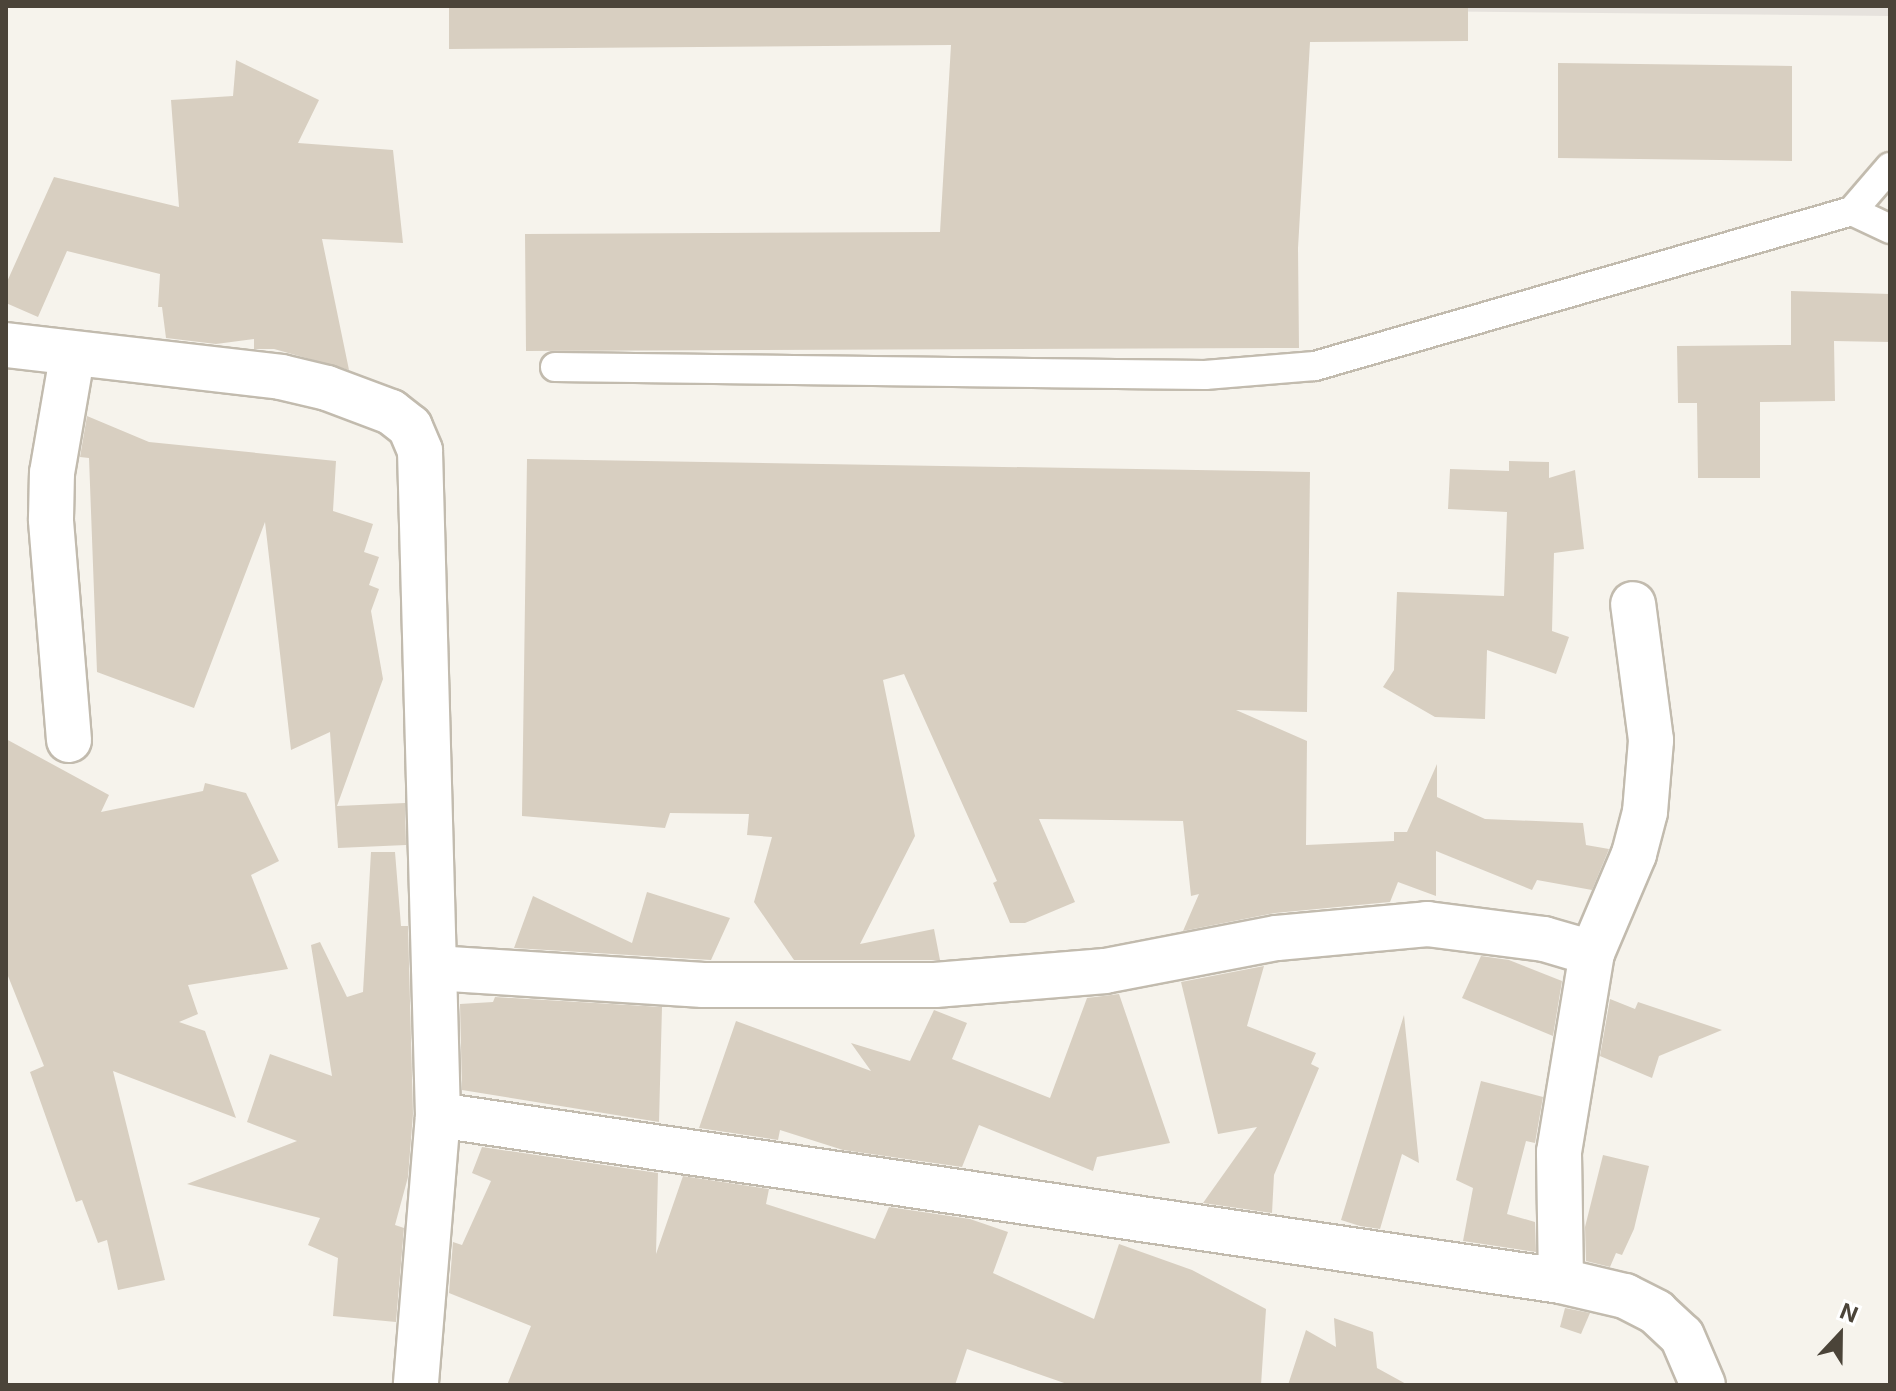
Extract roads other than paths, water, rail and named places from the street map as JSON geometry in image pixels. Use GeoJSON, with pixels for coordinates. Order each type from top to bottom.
{"type":"FeatureCollection","features":[{"type":"Feature","properties":{"kind":"street"},"geometry":{"type":"LineString","coordinates":[[6,345],[72,357],[281,377],[363,397],[410,427],[420,451],[438,1115],[416,1385]]}},
{"type":"Feature","properties":{"kind":"street"},"geometry":{"type":"LineString","coordinates":[[69,740],[51,519],[52,473],[72,357]]}},
{"type":"Feature","properties":{"kind":"street"},"geometry":{"type":"LineString","coordinates":[[1561,1281],[1559,1152],[1592,953],[1634,854],[1645,812],[1651,740],[1633,604]]}},
{"type":"Feature","properties":{"kind":"street"},"geometry":{"type":"LineString","coordinates":[[434,968],[703,985],[935,985],[1105,971],[1277,938],[1427,924],[1516,934],[1592,953]]}},
{"type":"Feature","properties":{"kind":"street"},"geometry":{"type":"LineString","coordinates":[[438,1115],[1561,1281],[1625,1296],[1656,1312],[1682,1336],[1703,1385]]}},
{"type":"Feature","properties":{"kind":"lane"},"geometry":{"type":"LineString","coordinates":[[555,367],[1267,373],[1367,353],[1503,308],[1852,211],[1890,167]]}},
{"type":"Feature","properties":{"kind":"lane"},"geometry":{"type":"LineString","coordinates":[[1852,211],[1890,229]]}}]}
